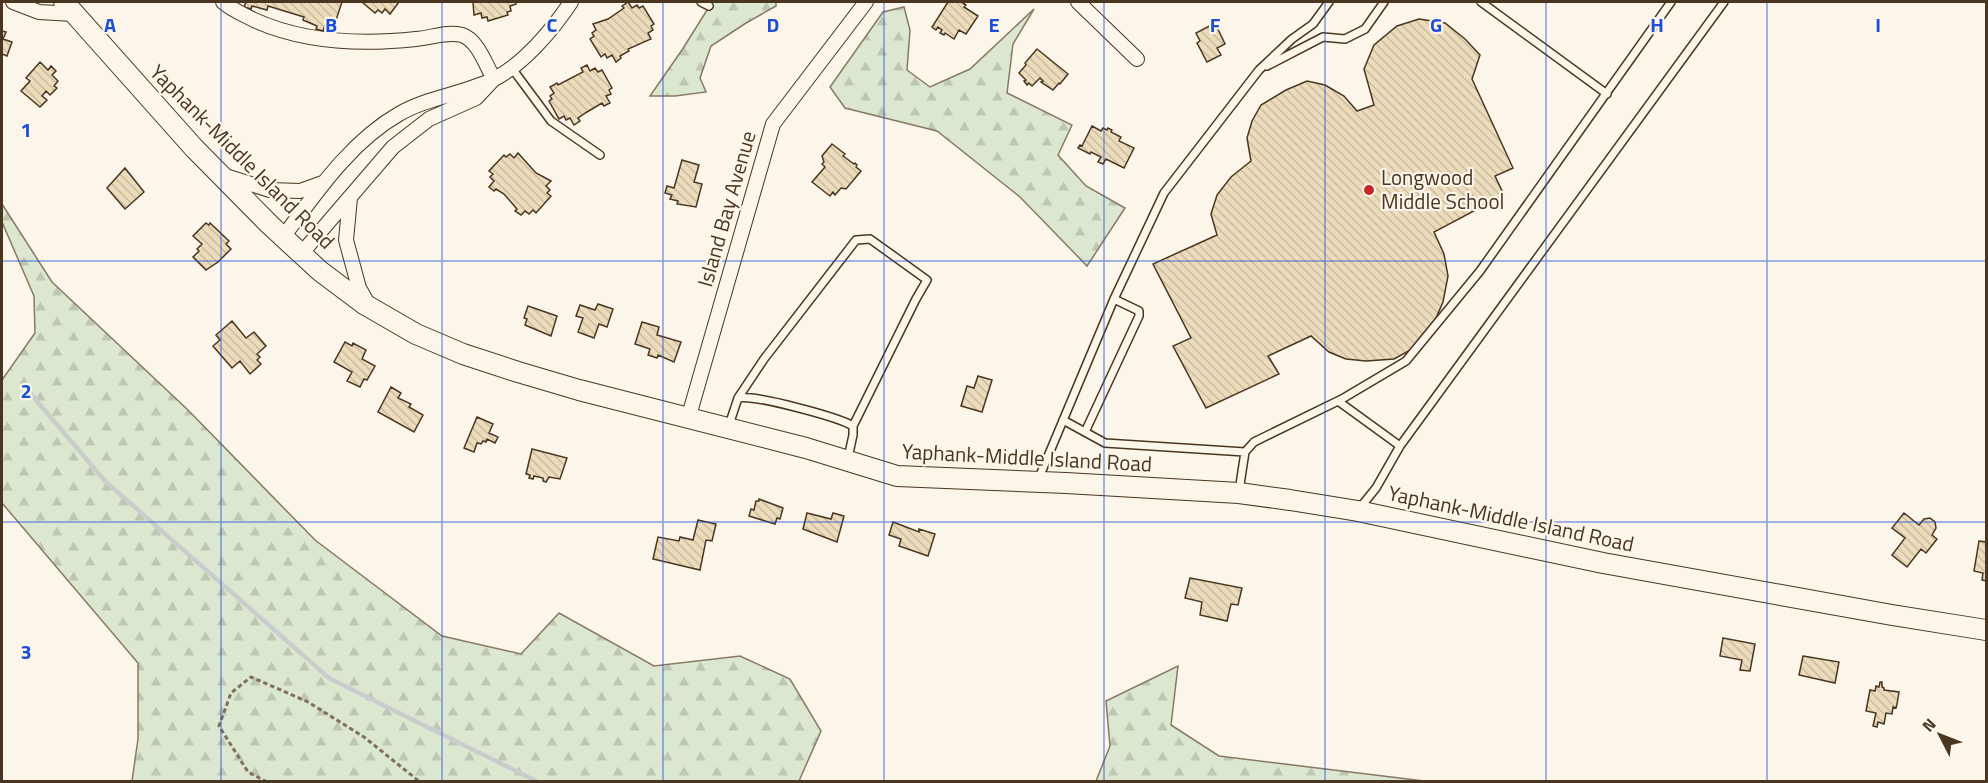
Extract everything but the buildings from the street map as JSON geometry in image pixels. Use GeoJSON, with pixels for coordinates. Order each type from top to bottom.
{"type":"FeatureCollection","features":[{"type":"Feature","properties":{"kind":"main road","name":"Yaphank-Middle Island Road"},"geometry":{"type":"LineString","coordinates":[[69,8],[156,108],[218,174],[320,271],[371,308],[416,334],[463,354],[579,390],[728,428],[897,476],[1239,493],[1358,511],[1604,563],[1986,630]]}},
{"type":"Feature","properties":{"kind":"street"},"geometry":{"type":"LineString","coordinates":[[12,2],[39,12],[69,8]]}},
{"type":"Feature","properties":{"kind":"street"},"geometry":{"type":"LineString","coordinates":[[223,2],[231,9],[271,27],[319,40],[354,43],[418,39],[440,35],[463,36],[475,45],[494,79]]}},
{"type":"Feature","properties":{"kind":"street"},"geometry":{"type":"LineString","coordinates":[[301,254],[393,147],[429,118],[476,98],[494,79],[538,44],[571,2]]}},
{"type":"Feature","properties":{"kind":"street","name":"Island Bay Avenue"},"geometry":{"type":"LineString","coordinates":[[688,419],[773,124],[866,2]]}},
{"type":"Feature","properties":{"kind":"street"},"geometry":{"type":"LineString","coordinates":[[1078,2],[1137,59]]}},
{"type":"Feature","properties":{"kind":"street"},"geometry":{"type":"LineString","coordinates":[[283,237],[327,181],[368,135],[400,113],[494,79]]}},
{"type":"Feature","properties":{"kind":"street"},"geometry":{"type":"LineString","coordinates":[[218,174],[270,190],[300,191],[327,181]]}},
{"type":"Feature","properties":{"kind":"street"},"geometry":{"type":"LineString","coordinates":[[351,197],[346,240],[359,288],[371,308]]}},
{"type":"Feature","properties":{"kind":"lane"},"geometry":{"type":"LineString","coordinates":[[701,2],[710,6]]}},
{"type":"Feature","properties":{"kind":"lane"},"geometry":{"type":"LineString","coordinates":[[1038,482],[1114,298],[1164,193],[1259,70],[1292,39],[1313,24],[1329,2]]}},
{"type":"Feature","properties":{"kind":"lane"},"geometry":{"type":"LineString","coordinates":[[1259,70],[1323,37],[1345,39],[1365,29],[1384,2]]}},
{"type":"Feature","properties":{"kind":"lane"},"geometry":{"type":"LineString","coordinates":[[1481,2],[1606,94]]}},
{"type":"Feature","properties":{"kind":"lane"},"geometry":{"type":"LineString","coordinates":[[1239,493],[1245,452],[1254,442],[1338,401],[1406,361],[1480,271],[1671,2]]}},
{"type":"Feature","properties":{"kind":"lane"},"geometry":{"type":"LineString","coordinates":[[1358,511],[1376,488],[1400,446],[1724,2]]}},
{"type":"Feature","properties":{"kind":"lane"},"geometry":{"type":"LineString","coordinates":[[511,67],[551,122],[600,155]]}},
{"type":"Feature","properties":{"kind":"lane"},"geometry":{"type":"LineString","coordinates":[[728,428],[738,398],[764,359],[856,240],[870,239],[927,280],[915,299],[853,426],[848,461]]}},
{"type":"Feature","properties":{"kind":"lane"},"geometry":{"type":"LineString","coordinates":[[1085,432],[1139,316],[1139,311],[1114,298]]}},
{"type":"Feature","properties":{"kind":"lane"},"geometry":{"type":"LineString","coordinates":[[738,398],[745,396],[763,399],[853,426]]}},
{"type":"Feature","properties":{"kind":"lane"},"geometry":{"type":"LineString","coordinates":[[1338,401],[1400,446]]}},
{"type":"Feature","properties":{"kind":"lane"},"geometry":{"type":"LineString","coordinates":[[1063,420],[1105,443],[1245,452]]}},
{"type":"Feature","properties":{"kind":"path"},"geometry":{"type":"LineString","coordinates":[[267,782],[248,772],[219,726],[231,693],[251,677],[308,702],[364,737],[420,782]]}},
{"type":"Feature","properties":{"kind":"green space"},"geometry":{"type":"Polygon","coordinates":[[[712,2],[776,2],[776,6],[711,46],[700,78],[706,92],[650,96],[682,50],[712,2]]]}},
{"type":"Feature","properties":{"kind":"green space"},"geometry":{"type":"Polygon","coordinates":[[[904,7],[910,30],[907,70],[930,87],[970,69],[1034,9],[1013,44],[1007,93],[1072,125],[1058,155],[1086,186],[1125,208],[1087,266],[1020,197],[937,131],[845,108],[830,87],[883,12],[904,7]]]}},
{"type":"Feature","properties":{"kind":"green space"},"geometry":{"type":"Polygon","coordinates":[[[2,204],[52,282],[188,410],[315,540],[442,636],[521,654],[559,613],[654,666],[740,656],[790,679],[821,731],[799,781],[132,781],[138,739],[138,663],[2,503],[2,380],[35,333],[34,296],[2,222],[2,204]]]}},
{"type":"Feature","properties":{"kind":"green space"},"geometry":{"type":"Polygon","coordinates":[[[1178,666],[1171,725],[1219,756],[1424,781],[1096,781],[1110,746],[1106,701],[1178,666]]]}},
{"type":"Feature","properties":{"kind":"waterway"},"geometry":{"type":"LineString","coordinates":[[30,393],[105,481],[329,678],[538,782]]}},
{"type":"Feature","properties":{"kind":"place","name":"Longwood Middle School"},"geometry":{"type":"Point","coordinates":[1369,190]}}]}
